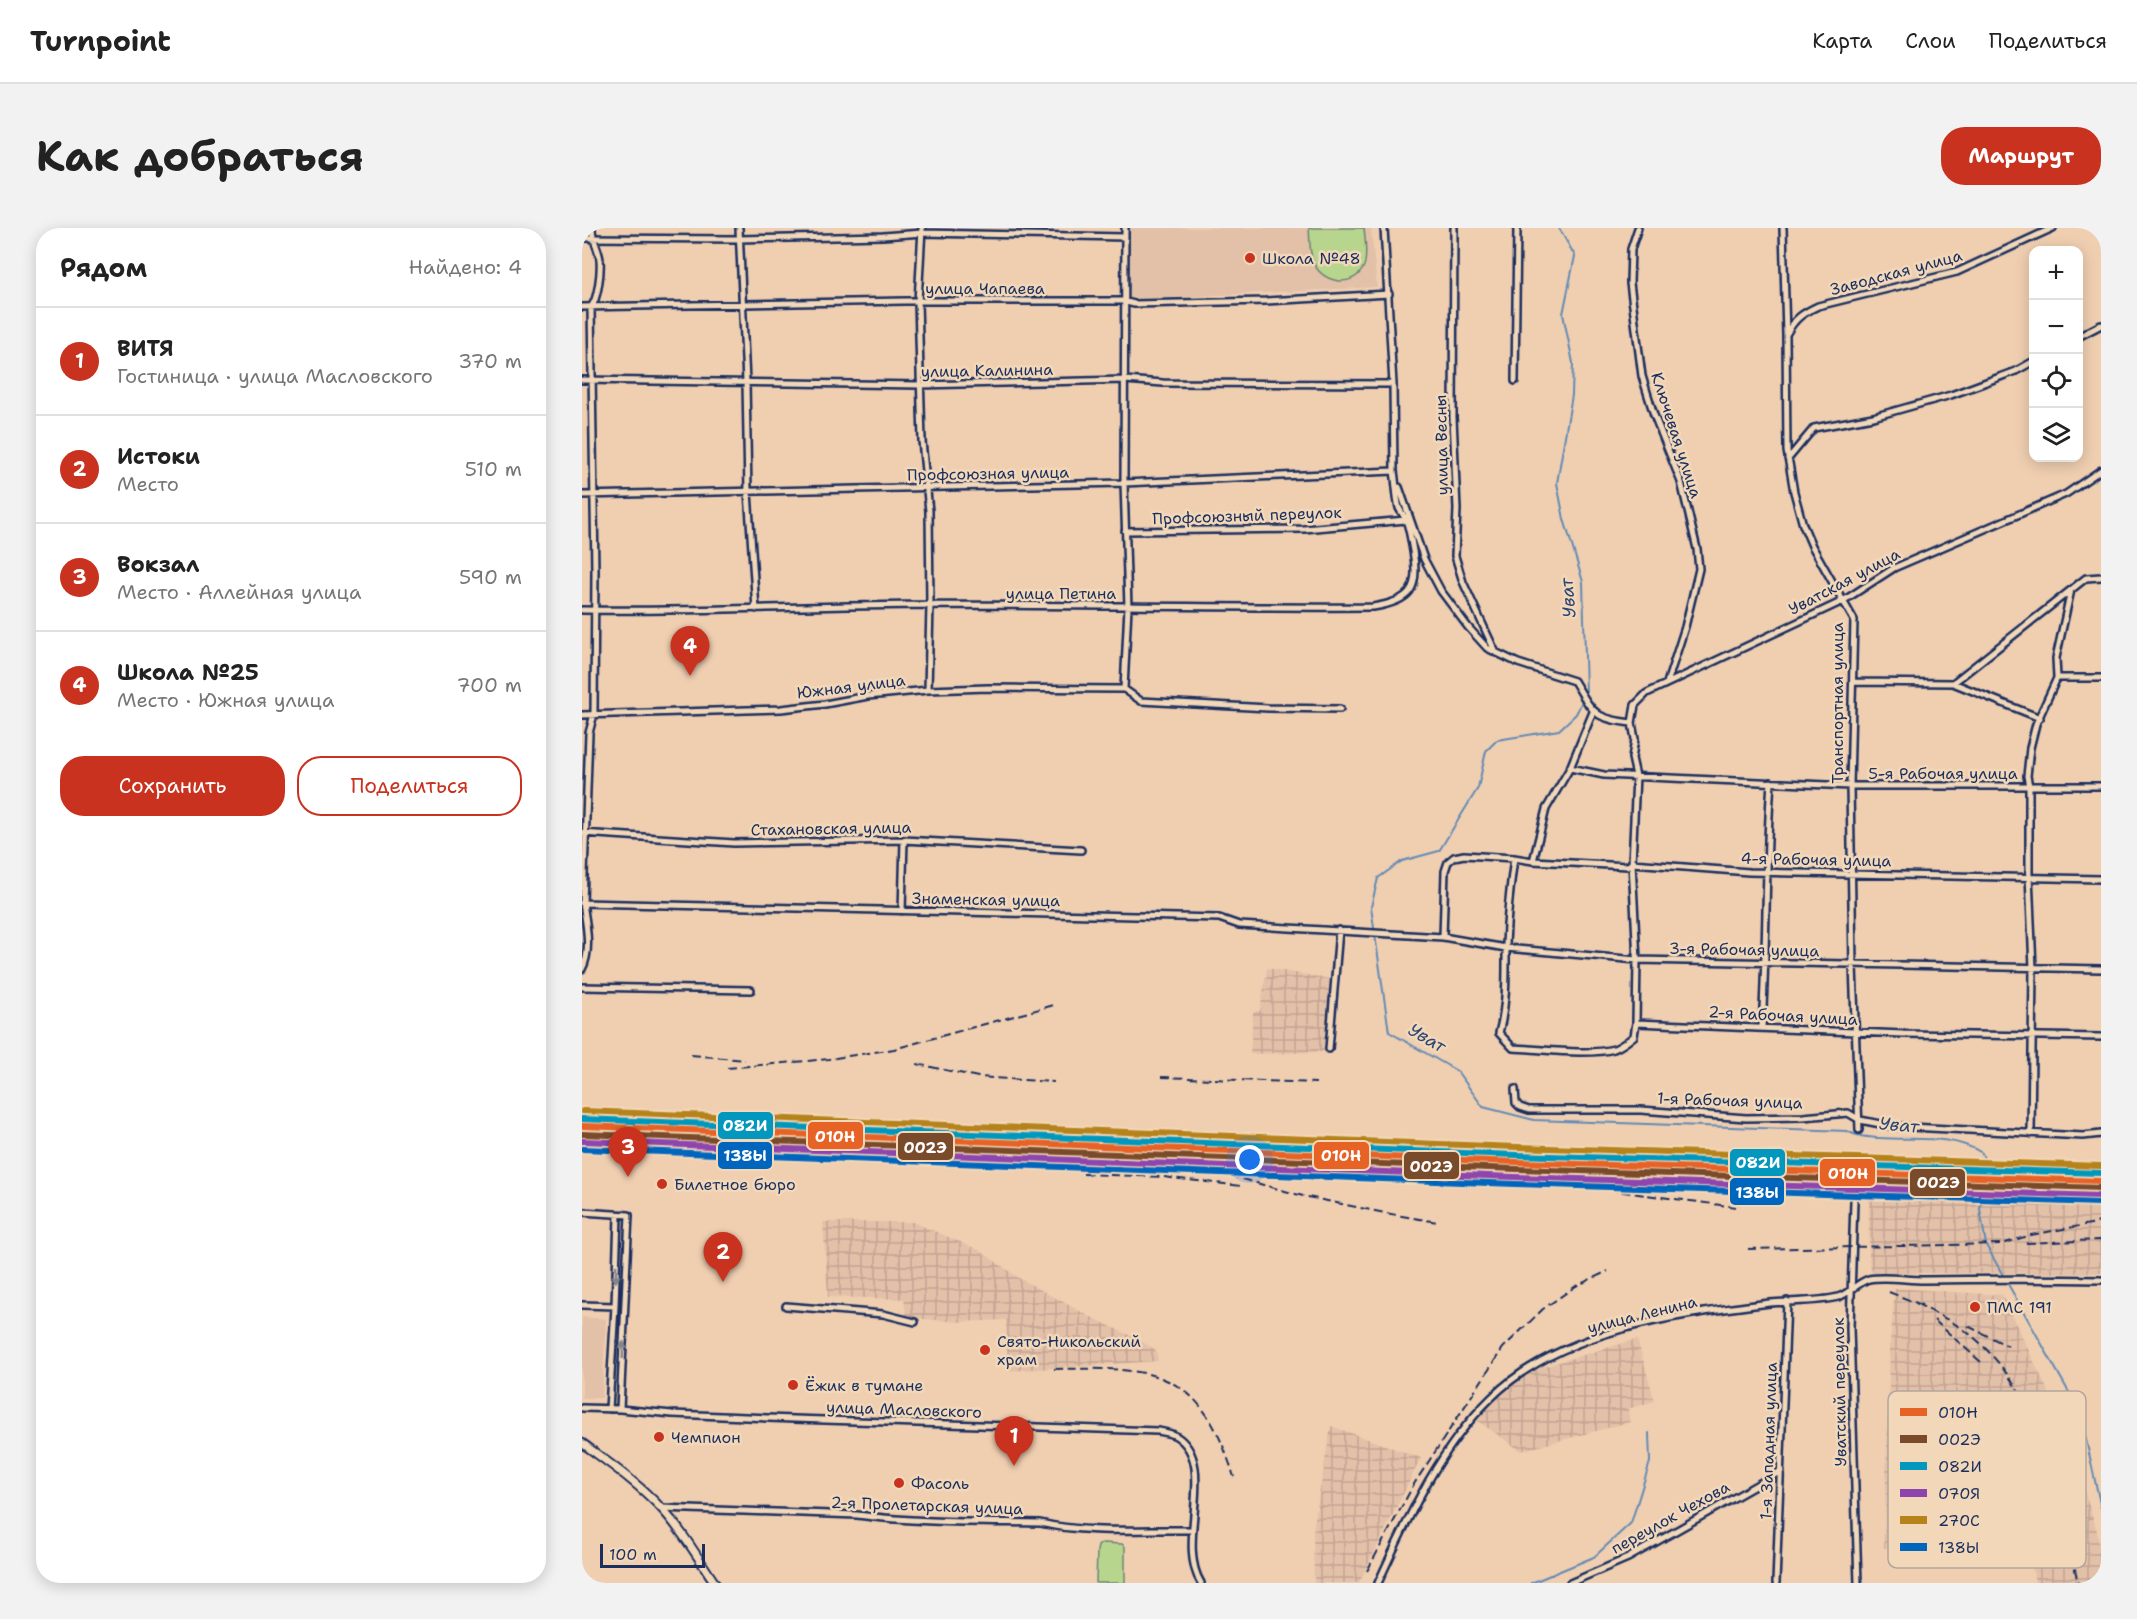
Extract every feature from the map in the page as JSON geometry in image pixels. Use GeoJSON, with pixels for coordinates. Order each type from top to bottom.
{"type":"FeatureCollection","features":[{"type":"Feature","properties":{"kind":"street"},"geometry":{"type":"LineString","coordinates":[[582,969],[586,962],[587,928],[583,903],[584,833],[589,733],[594,714],[591,307],[596,301],[600,260],[592,238],[592,228]]}},
{"type":"Feature","properties":{"kind":"street"},"geometry":{"type":"LineString","coordinates":[[739,228],[748,492],[756,609]]}},
{"type":"Feature","properties":{"kind":"street"},"geometry":{"type":"LineString","coordinates":[[1125,228],[1124,483],[1128,607],[1124,689],[1141,701],[1268,708],[1340,709]]}},
{"type":"Feature","properties":{"kind":"street"},"geometry":{"type":"LineString","coordinates":[[1384,228],[1393,384],[1394,471],[1424,559],[1441,591],[1487,648],[1518,663],[1574,681],[1593,712],[1609,720],[1632,723]]}},
{"type":"Feature","properties":{"kind":"street","name":"улица Весны"},"geometry":{"type":"LineString","coordinates":[[1454,228],[1455,556],[1463,582],[1497,653]]}},
{"type":"Feature","properties":{"kind":"street"},"geometry":{"type":"LineString","coordinates":[[1515,381],[1517,228]]}},
{"type":"Feature","properties":{"kind":"street","name":"Ключевая улица"},"geometry":{"type":"LineString","coordinates":[[1638,228],[1630,249],[1630,283],[1642,376],[1654,415],[1681,483],[1697,549],[1699,569],[1685,627],[1667,683]]}},
{"type":"Feature","properties":{"kind":"street","name":"Транспортная улица"},"geometry":{"type":"LineString","coordinates":[[1782,228],[1788,459],[1794,492],[1803,525],[1812,546],[1854,620],[1850,786],[1853,965],[1860,1130]]}},
{"type":"Feature","properties":{"kind":"street","name":"Заводская улица"},"geometry":{"type":"LineString","coordinates":[[1786,335],[1792,323],[1802,314],[1818,306],[1957,272],[2053,228]]}},
{"type":"Feature","properties":{"kind":"street"},"geometry":{"type":"LineString","coordinates":[[582,238],[739,239],[883,236],[922,231],[1125,237]]}},
{"type":"Feature","properties":{"kind":"street"},"geometry":{"type":"LineString","coordinates":[[922,231],[918,302],[920,385],[927,488],[930,605],[928,690]]}},
{"type":"Feature","properties":{"kind":"street","name":"улица Чапаева"},"geometry":{"type":"LineString","coordinates":[[582,307],[918,302],[1123,301],[1134,304],[1266,301],[1389,294]]}},
{"type":"Feature","properties":{"kind":"street"},"geometry":{"type":"LineString","coordinates":[[2083,335],[2101,325]]}},
{"type":"Feature","properties":{"kind":"street"},"geometry":{"type":"LineString","coordinates":[[1788,459],[1814,428],[1873,417],[1951,395],[2016,371],[2029,364]]}},
{"type":"Feature","properties":{"kind":"street","name":"улица Калинина"},"geometry":{"type":"LineString","coordinates":[[582,380],[920,385],[1125,380],[1163,383],[1393,384]]}},
{"type":"Feature","properties":{"kind":"street","name":"Уватская улица"},"geometry":{"type":"LineString","coordinates":[[1636,1023],[1637,960],[1632,863],[1636,776],[1632,758],[1635,739],[1632,723],[1635,705],[1647,693],[1667,683],[1843,601],[1894,568],[2066,494],[2101,470]]}},
{"type":"Feature","properties":{"kind":"street","name":"Профсоюзная улица"},"geometry":{"type":"LineString","coordinates":[[582,495],[1124,483],[1394,471]]}},
{"type":"Feature","properties":{"kind":"street","name":"улица Петина"},"geometry":{"type":"LineString","coordinates":[[582,610],[930,605],[1373,607],[1389,605],[1407,596],[1413,590],[1415,581],[1415,560],[1406,520],[1400,508],[1394,471]]}},
{"type":"Feature","properties":{"kind":"street","name":"Профсоюзный переулок"},"geometry":{"type":"LineString","coordinates":[[1125,531],[1304,529],[1406,520]]}},
{"type":"Feature","properties":{"kind":"street"},"geometry":{"type":"LineString","coordinates":[[1953,683],[2086,578],[2101,576]]}},
{"type":"Feature","properties":{"kind":"street"},"geometry":{"type":"LineString","coordinates":[[2031,1134],[2033,968],[2027,776],[2030,748],[2057,678],[2056,658],[2071,590]]}},
{"type":"Feature","properties":{"kind":"street"},"geometry":{"type":"LineString","coordinates":[[2057,678],[2101,678]]}},
{"type":"Feature","properties":{"kind":"street"},"geometry":{"type":"LineString","coordinates":[[1853,681],[1953,683],[2040,718]]}},
{"type":"Feature","properties":{"kind":"street","name":"Южная улица"},"geometry":{"type":"LineString","coordinates":[[582,715],[781,709],[928,690],[1124,689]]}},
{"type":"Feature","properties":{"kind":"street"},"geometry":{"type":"LineString","coordinates":[[1533,861],[1546,809],[1570,768],[1593,712]]}},
{"type":"Feature","properties":{"kind":"street","name":"5-я Рабочая улица"},"geometry":{"type":"LineString","coordinates":[[1570,768],[1604,775],[1850,786],[2101,786]]}},
{"type":"Feature","properties":{"kind":"street"},"geometry":{"type":"LineString","coordinates":[[1762,1027],[1771,782]]}},
{"type":"Feature","properties":{"kind":"street","name":"Стахановская улица"},"geometry":{"type":"LineString","coordinates":[[584,833],[734,843],[904,840],[1081,850]]}},
{"type":"Feature","properties":{"kind":"street"},"geometry":{"type":"LineString","coordinates":[[902,911],[904,840]]}},
{"type":"Feature","properties":{"kind":"street","name":"4-я Рабочая улица"},"geometry":{"type":"LineString","coordinates":[[1443,937],[1445,871],[1448,862],[1459,855],[1628,866],[1632,863],[1766,873],[2101,879]]}},
{"type":"Feature","properties":{"kind":"street"},"geometry":{"type":"LineString","coordinates":[[1514,858],[1508,898],[1507,974],[1499,1033],[1513,1048],[1596,1052],[1623,1045],[1634,1036],[1636,1023]]}},
{"type":"Feature","properties":{"kind":"street","name":"Знаменская улица"},"geometry":{"type":"LineString","coordinates":[[583,903],[1219,918],[1239,925],[1388,934]]}},
{"type":"Feature","properties":{"kind":"street"},"geometry":{"type":"LineString","coordinates":[[1329,1049],[1339,930]]}},
{"type":"Feature","properties":{"kind":"street","name":"3-я Рабочая улица"},"geometry":{"type":"LineString","coordinates":[[1388,934],[1443,937],[1506,948],[1637,960],[2101,969]]}},
{"type":"Feature","properties":{"kind":"street"},"geometry":{"type":"LineString","coordinates":[[582,987],[751,990]]}},
{"type":"Feature","properties":{"kind":"street","name":"2-я Рабочая улица"},"geometry":{"type":"LineString","coordinates":[[1636,1023],[1857,1032],[2101,1037]]}},
{"type":"Feature","properties":{"kind":"street","name":"1-я Рабочая улица"},"geometry":{"type":"LineString","coordinates":[[1515,1089],[1516,1103],[1529,1110],[1641,1110],[1746,1118],[1803,1118],[1848,1113],[1860,1120],[1891,1126],[2083,1136],[2101,1134]]}},
{"type":"Feature","properties":{"kind":"street","name":"Уватский переулок"},"geometry":{"type":"LineString","coordinates":[[1854,1201],[1850,1290],[1858,1583]]}},
{"type":"Feature","properties":{"kind":"street"},"geometry":{"type":"LineString","coordinates":[[582,1212],[629,1215],[620,1409]]}},
{"type":"Feature","properties":{"kind":"street"},"geometry":{"type":"LineString","coordinates":[[609,1409],[618,1216]]}},
{"type":"Feature","properties":{"kind":"street","name":"улица Ленина"},"geometry":{"type":"LineString","coordinates":[[1378,1583],[1430,1477],[1457,1435],[1492,1397],[1521,1373],[1558,1352],[1609,1333],[1694,1313],[1839,1297],[1868,1280],[2017,1278],[2101,1280]]}},
{"type":"Feature","properties":{"kind":"street","name":"1-я Западная улица"},"geometry":{"type":"LineString","coordinates":[[1776,1583],[1787,1301]]}},
{"type":"Feature","properties":{"kind":"street"},"geometry":{"type":"LineString","coordinates":[[582,1305],[615,1306]]}},
{"type":"Feature","properties":{"kind":"street"},"geometry":{"type":"LineString","coordinates":[[786,1306],[883,1314],[915,1322]]}},
{"type":"Feature","properties":{"kind":"street","name":"улица Масловского"},"geometry":{"type":"LineString","coordinates":[[582,1408],[794,1419],[1158,1431],[1175,1435],[1192,1455],[1196,1472],[1191,1548],[1193,1564],[1202,1583]]}},
{"type":"Feature","properties":{"kind":"street"},"geometry":{"type":"LineString","coordinates":[[582,1443],[617,1469],[661,1508],[715,1583]]}},
{"type":"Feature","properties":{"kind":"street","name":"переулок Чехова"},"geometry":{"type":"LineString","coordinates":[[1570,1583],[1628,1558],[1781,1471]]}},
{"type":"Feature","properties":{"kind":"street","name":"2-я Пролетарская улица"},"geometry":{"type":"LineString","coordinates":[[661,1508],[857,1515],[925,1521],[1040,1523],[1083,1528],[1193,1530]]}},
{"type":"Feature","properties":{"kind":"shaded area","name":"Школа №48"},"geometry":{"type":"Polygon","coordinates":[[[1125,228],[1371,228],[1377,287],[1125,300],[1125,228]]]}},
{"type":"Feature","properties":{"kind":"shaded area"},"geometry":{"type":"Polygon","coordinates":[[[1267,968],[1330,979],[1324,1052],[1250,1054],[1253,1012],[1260,1011],[1267,968]]]}},
{"type":"Feature","properties":{"kind":"shaded area"},"geometry":{"type":"Polygon","coordinates":[[[1869,1193],[2101,1200],[2101,1273],[1873,1273],[1869,1262],[1869,1193]]]}},
{"type":"Feature","properties":{"kind":"shaded area"},"geometry":{"type":"Polygon","coordinates":[[[823,1222],[913,1222],[979,1250],[1019,1278],[1135,1338],[1156,1350],[1158,1361],[1008,1371],[1006,1320],[959,1322],[923,1319],[906,1315],[904,1299],[828,1297],[823,1222]]]}},
{"type":"Feature","properties":{"kind":"shaded area"},"geometry":{"type":"Polygon","coordinates":[[[1895,1288],[2002,1295],[2048,1391],[1889,1391],[1895,1288]]]}},
{"type":"Feature","properties":{"kind":"shaded area"},"geometry":{"type":"Polygon","coordinates":[[[582,1317],[606,1319],[602,1398],[582,1398],[582,1317]]]}},
{"type":"Feature","properties":{"kind":"shaded area"},"geometry":{"type":"Polygon","coordinates":[[[1637,1339],[1655,1401],[1628,1409],[1630,1422],[1521,1451],[1476,1420],[1508,1386],[1539,1368],[1637,1339]]]}},
{"type":"Feature","properties":{"kind":"shaded area"},"geometry":{"type":"Polygon","coordinates":[[[1888,1412],[1888,1548],[1884,1548],[1888,1412]]]}},
{"type":"Feature","properties":{"kind":"shaded area"},"geometry":{"type":"Polygon","coordinates":[[[1331,1426],[1421,1458],[1359,1583],[1314,1583],[1313,1530],[1331,1426]]]}},
{"type":"Feature","properties":{"kind":"shaded area"},"geometry":{"type":"Polygon","coordinates":[[[2086,1497],[2097,1531],[2101,1583],[2035,1583],[2032,1568],[2086,1568],[2086,1497]]]}},
{"type":"Feature","properties":{"kind":"green space"},"geometry":{"type":"Polygon","coordinates":[[[1309,228],[1364,228],[1366,257],[1359,274],[1345,281],[1337,281],[1330,279],[1317,269],[1310,249],[1309,228]]]}},
{"type":"Feature","properties":{"kind":"green space"},"geometry":{"type":"Polygon","coordinates":[[[1102,1543],[1122,1544],[1125,1547],[1125,1583],[1096,1583],[1097,1551],[1098,1546],[1102,1543]]]}},
{"type":"Feature","properties":{"kind":"waterway","name":"Уват"},"geometry":{"type":"LineString","coordinates":[[1559,228],[1575,256],[1563,314],[1573,363],[1572,395],[1557,483],[1564,519],[1583,582],[1586,693],[1576,714],[1559,730],[1497,740],[1486,751],[1478,788],[1439,851],[1402,861],[1378,878],[1371,907],[1389,1032],[1457,1071],[1483,1107],[1534,1120],[1847,1131],[1859,1136],[1945,1140],[1982,1153],[1986,1164],[1980,1209],[1986,1245],[2068,1391]]}},
{"type":"Feature","properties":{"kind":"waterway"},"geometry":{"type":"LineString","coordinates":[[1531,1583],[1594,1557],[1631,1523],[1650,1462],[1649,1433]]}},
{"type":"Feature","properties":{"kind":"waterway","name":"Уват"},"geometry":{"type":"LineString","coordinates":[[2086,1439],[2101,1508]]}},
{"type":"Feature","properties":{"kind":"railway"},"geometry":{"type":"LineString","coordinates":[[727,1068],[829,1059],[894,1049],[1054,1005]]}},
{"type":"Feature","properties":{"kind":"railway"},"geometry":{"type":"LineString","coordinates":[[691,1055],[745,1060]]}},
{"type":"Feature","properties":{"kind":"railway"},"geometry":{"type":"LineString","coordinates":[[917,1064],[978,1077],[1054,1082]]}},
{"type":"Feature","properties":{"kind":"railway"},"geometry":{"type":"LineString","coordinates":[[1161,1077],[1316,1083]]}},
{"type":"Feature","properties":{"kind":"railway"},"geometry":{"type":"LineString","coordinates":[[1123,1159],[1217,1172],[1303,1196],[1437,1222]]}},
{"type":"Feature","properties":{"kind":"railway"},"geometry":{"type":"LineString","coordinates":[[1220,1165],[1289,1175],[1359,1181]]}},
{"type":"Feature","properties":{"kind":"railway"},"geometry":{"type":"LineString","coordinates":[[1083,1174],[1163,1177],[1241,1186]]}},
{"type":"Feature","properties":{"kind":"railway"},"geometry":{"type":"LineString","coordinates":[[1664,1192],[1773,1180]]}},
{"type":"Feature","properties":{"kind":"railway"},"geometry":{"type":"LineString","coordinates":[[1608,1190],[1736,1207]]}},
{"type":"Feature","properties":{"kind":"railway"},"geometry":{"type":"LineString","coordinates":[[1748,1249],[2002,1244],[2031,1235],[2101,1222]]}},
{"type":"Feature","properties":{"kind":"railway"},"geometry":{"type":"LineString","coordinates":[[2026,1243],[2101,1240]]}},
{"type":"Feature","properties":{"kind":"railway"},"geometry":{"type":"LineString","coordinates":[[1367,1571],[1414,1484],[1503,1348],[1543,1309],[1576,1286],[1608,1271]]}},
{"type":"Feature","properties":{"kind":"railway"},"geometry":{"type":"LineString","coordinates":[[1889,1292],[1924,1306]]}},
{"type":"Feature","properties":{"kind":"railway"},"geometry":{"type":"LineString","coordinates":[[1916,1303],[1957,1325],[1979,1342],[1995,1359],[2018,1391]]}},
{"type":"Feature","properties":{"kind":"railway"},"geometry":{"type":"LineString","coordinates":[[1934,1320],[1983,1364]]}},
{"type":"Feature","properties":{"kind":"railway"},"geometry":{"type":"LineString","coordinates":[[1968,1326],[2008,1346]]}},
{"type":"Feature","properties":{"kind":"railway"},"geometry":{"type":"LineString","coordinates":[[1054,1369],[1121,1370],[1147,1374],[1170,1382],[1189,1395],[1206,1414],[1221,1441],[1234,1477]]}},
{"type":"Feature","properties":{"kind":"railway"},"geometry":{"type":"LineString","coordinates":[[2074,1568],[2078,1583]]}},
{"type":"Feature","properties":{"kind":"transit line","name":"270С"},"geometry":{"type":"LineString","coordinates":[[583,1111],[1517,1147],[2101,1166]]}},
{"type":"Feature","properties":{"kind":"transit line","name":"082И"},"geometry":{"type":"LineString","coordinates":[[582,1119],[1516,1155],[2101,1173]]}},
{"type":"Feature","properties":{"kind":"transit line","name":"010Н"},"geometry":{"type":"LineString","coordinates":[[582,1126],[1516,1162],[2101,1181]]}},
{"type":"Feature","properties":{"kind":"transit line","name":"002Э"},"geometry":{"type":"LineString","coordinates":[[582,1134],[2101,1188]]}},
{"type":"Feature","properties":{"kind":"transit line","name":"070Я"},"geometry":{"type":"LineString","coordinates":[[582,1141],[1515,1177],[2101,1196]]}},
{"type":"Feature","properties":{"kind":"transit line","name":"138Ы"},"geometry":{"type":"LineString","coordinates":[[582,1149],[1515,1184],[2100,1203]]}},
{"type":"Feature","properties":{"kind":"place","name":"Школа №48"},"geometry":{"type":"Point","coordinates":[1250,258]}},
{"type":"Feature","properties":{"kind":"place","name":"Школа №25"},"geometry":{"type":"Point","coordinates":[690,676]}},
{"type":"Feature","properties":{"kind":"place","name":"Вокзал"},"geometry":{"type":"Point","coordinates":[628,1177]}},
{"type":"Feature","properties":{"kind":"place","name":"Билетное бюро"},"geometry":{"type":"Point","coordinates":[662,1184]}},
{"type":"Feature","properties":{"kind":"place","name":"Истоки"},"geometry":{"type":"Point","coordinates":[723,1282]}},
{"type":"Feature","properties":{"kind":"place","name":"ПМС 191"},"geometry":{"type":"Point","coordinates":[1975,1307]}},
{"type":"Feature","properties":{"kind":"place","name":"Свято-Никольский храм"},"geometry":{"type":"Point","coordinates":[985,1350]}},
{"type":"Feature","properties":{"kind":"place","name":"Ёжик в тумане"},"geometry":{"type":"Point","coordinates":[793,1385]}},
{"type":"Feature","properties":{"kind":"place","name":"Чемпион"},"geometry":{"type":"Point","coordinates":[659,1437]}},
{"type":"Feature","properties":{"kind":"place","name":"ВИТЯ"},"geometry":{"type":"Point","coordinates":[1014,1466]}},
{"type":"Feature","properties":{"kind":"place","name":"Фасоль"},"geometry":{"type":"Point","coordinates":[899,1483]}}]}
